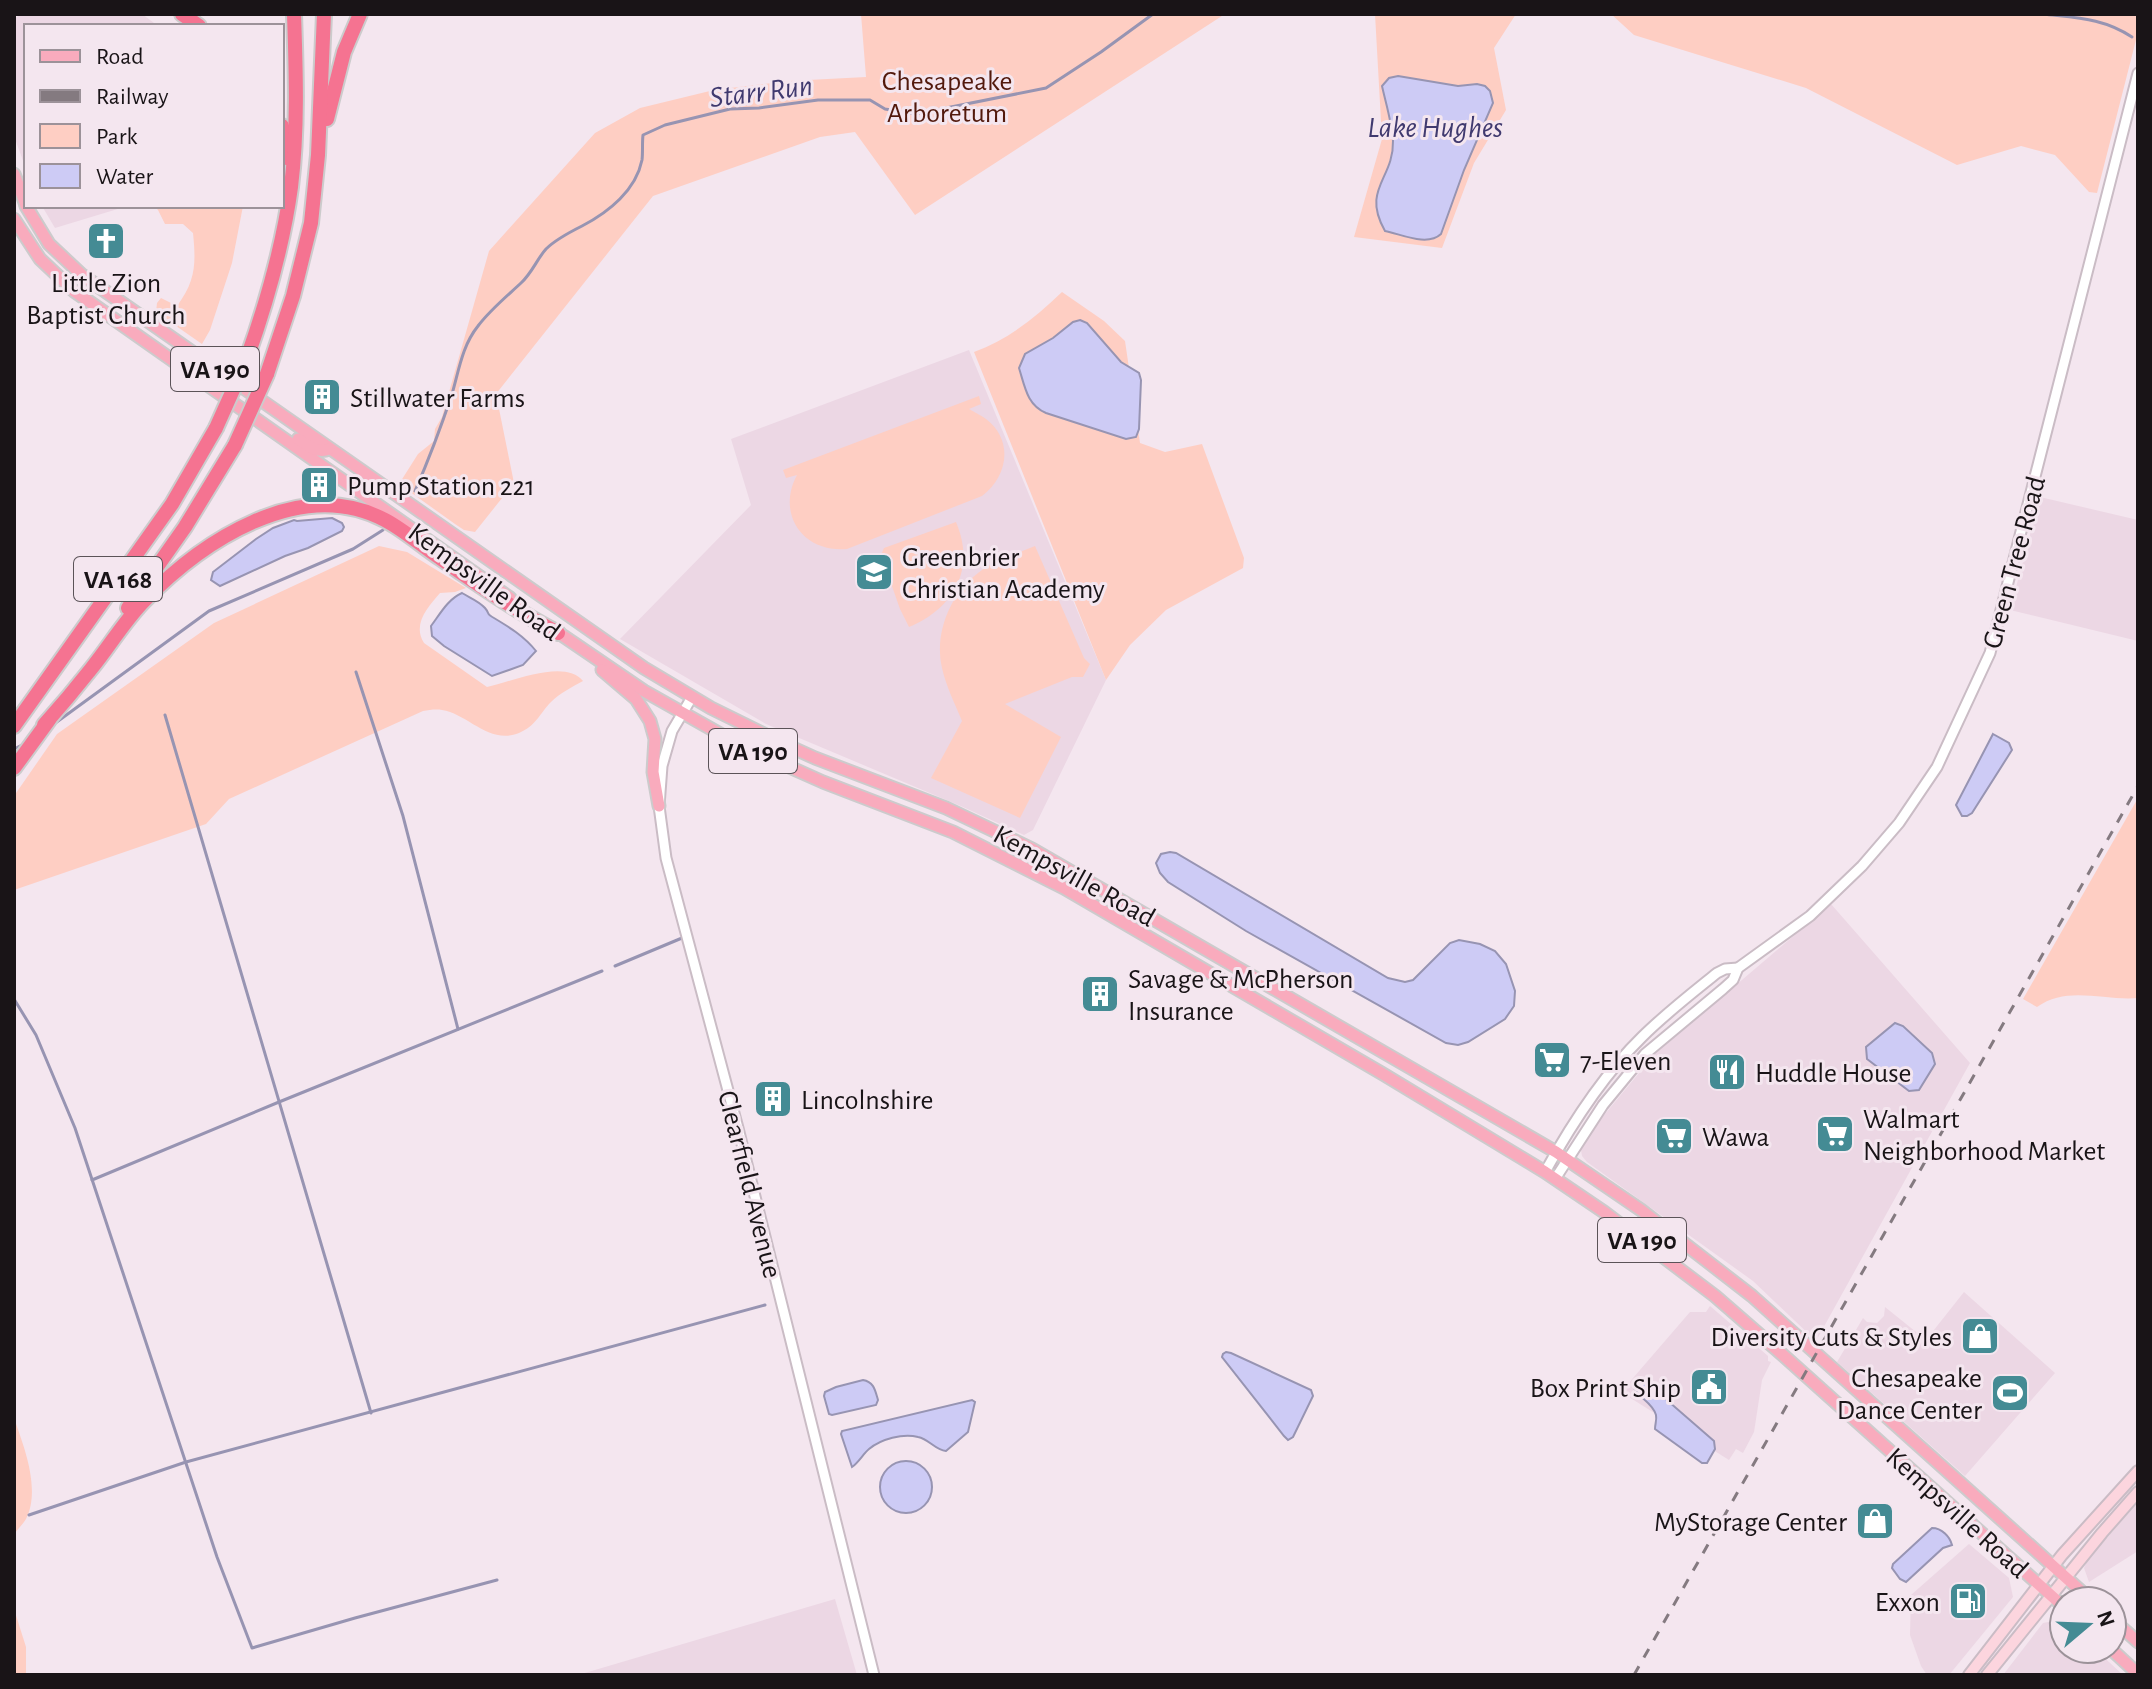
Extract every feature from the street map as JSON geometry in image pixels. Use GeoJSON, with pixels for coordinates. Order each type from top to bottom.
{"type":"FeatureCollection","features":[{"type":"Feature","properties":{"kind":"highway","name":"VA 168"},"geometry":{"type":"LineString","coordinates":[[14,726],[172,504],[216,428],[246,361],[277,257],[289,197],[296,78],[294,14]]}},
{"type":"Feature","properties":{"kind":"highway","name":"VA 168"},"geometry":{"type":"LineString","coordinates":[[14,768],[185,527],[235,445],[267,374],[293,296],[311,223],[318,155],[324,14]]}},
{"type":"Feature","properties":{"kind":"highway"},"geometry":{"type":"LineString","coordinates":[[318,155],[337,73],[360,14]]}},
{"type":"Feature","properties":{"kind":"highway"},"geometry":{"type":"LineString","coordinates":[[284,136],[289,197]]}},
{"type":"Feature","properties":{"kind":"highway"},"geometry":{"type":"LineString","coordinates":[[44,725],[125,623],[156,590],[196,557],[228,536],[260,519],[292,508],[343,506],[386,521],[521,613],[558,633]]}},
{"type":"Feature","properties":{"kind":"main road","name":"Kempsville Road"},"geometry":{"type":"LineString","coordinates":[[14,174],[24,201]]}},
{"type":"Feature","properties":{"kind":"main road","name":"Kempsville Road"},"geometry":{"type":"LineString","coordinates":[[27,208],[49,244],[82,275],[605,642],[692,697],[786,746],[946,808],[1032,849],[1567,1159],[1653,1219],[1752,1296],[2075,1585]]}},
{"type":"Feature","properties":{"kind":"main road","name":"Kempsville Road"},"geometry":{"type":"LineString","coordinates":[[14,219],[30,246],[62,281],[621,676],[681,713],[780,764],[953,832],[1037,874],[1345,1052],[1550,1176],[1629,1230],[1715,1296],[2048,1592]]}},
{"type":"Feature","properties":{"kind":"main road"},"geometry":{"type":"LineString","coordinates":[[268,427],[282,429],[317,450],[323,452],[329,449]]}},
{"type":"Feature","properties":{"kind":"main road"},"geometry":{"type":"LineString","coordinates":[[582,650],[636,699],[647,714],[655,739],[653,772],[659,806]]}},
{"type":"Feature","properties":{"kind":"main road"},"geometry":{"type":"LineString","coordinates":[[1969,1675],[2053,1566],[2138,1471]]}},
{"type":"Feature","properties":{"kind":"main road"},"geometry":{"type":"LineString","coordinates":[[2059,1585],[2138,1492]]}},
{"type":"Feature","properties":{"kind":"main road"},"geometry":{"type":"LineString","coordinates":[[1987,1675],[2048,1599]]}},
{"type":"Feature","properties":{"kind":"street","name":"Green Tree Road"},"geometry":{"type":"LineString","coordinates":[[1550,1176],[1556,1152],[1601,1086],[1641,1038],[1717,973],[1738,968],[1810,916],[1862,866],[1899,823],[1937,767],[1987,664],[2138,73]]}},
{"type":"Feature","properties":{"kind":"street","name":"Clearfield Avenue"},"geometry":{"type":"LineString","coordinates":[[692,697],[681,713],[666,748],[659,806],[663,842],[738,1128],[874,1675]]}},
{"type":"Feature","properties":{"kind":"street","name":"Green Tree Road"},"geometry":{"type":"LineString","coordinates":[[1550,1176],[1567,1159],[1603,1105],[1645,1054],[1733,980],[1738,968]]}},
{"type":"Feature","properties":{"kind":"shaded area"},"geometry":{"type":"Polygon","coordinates":[[[21,14],[142,14],[155,24],[24,24],[24,164],[14,136],[14,19],[21,14]]]}},
{"type":"Feature","properties":{"kind":"shaded area"},"geometry":{"type":"Polygon","coordinates":[[[43,208],[121,208],[55,228],[43,208]]]}},
{"type":"Feature","properties":{"kind":"shaded area","name":"Greenbrier Christian Academy"},"geometry":{"type":"Polygon","coordinates":[[[969,350],[1106,680],[1033,830],[1024,835],[766,724],[620,639],[751,505],[731,439],[969,350]]]}},
{"type":"Feature","properties":{"kind":"shaded area"},"geometry":{"type":"Polygon","coordinates":[[[2040,497],[2138,520],[2138,641],[2010,610],[2040,497]]]}},
{"type":"Feature","properties":{"kind":"shaded area"},"geometry":{"type":"Polygon","coordinates":[[[1831,904],[1970,1063],[1816,1341],[1753,1281],[1587,1162],[1581,1150],[1595,1126],[1654,1055],[1831,904]]]}},
{"type":"Feature","properties":{"kind":"shaded area"},"geometry":{"type":"Polygon","coordinates":[[[1964,1292],[2055,1373],[1965,1476],[1837,1362],[1863,1318],[1867,1322],[1877,1323],[1884,1316],[1885,1307],[1926,1340],[1964,1292]]]}},
{"type":"Feature","properties":{"kind":"shaded area"},"geometry":{"type":"Polygon","coordinates":[[[1710,1306],[1771,1362],[1762,1380],[1754,1432],[1743,1453],[1736,1449],[1729,1460],[1621,1392],[1690,1312],[1706,1312],[1710,1306]]]}},
{"type":"Feature","properties":{"kind":"shaded area"},"geometry":{"type":"Polygon","coordinates":[[[2138,1502],[2138,1551],[2089,1582],[2084,1568],[2087,1561],[2138,1502]]]}},
{"type":"Feature","properties":{"kind":"shaded area"},"geometry":{"type":"Polygon","coordinates":[[[1969,1544],[2009,1578],[2013,1597],[1949,1675],[1927,1675],[1910,1635],[1911,1595],[1969,1544]]]}},
{"type":"Feature","properties":{"kind":"shaded area"},"geometry":{"type":"Polygon","coordinates":[[[835,1599],[857,1675],[578,1675],[835,1599]]]}},
{"type":"Feature","properties":{"kind":"shaded area"},"geometry":{"type":"Polygon","coordinates":[[[2048,1622],[2048,1665],[2112,1665],[2123,1675],[2003,1675],[2043,1623],[2048,1622]]]}},
{"type":"Feature","properties":{"kind":"green space","name":"Chesapeake Arboretum"},"geometry":{"type":"Polygon","coordinates":[[[861,14],[1225,14],[915,215],[855,132],[820,137],[653,196],[496,394],[514,483],[475,532],[464,530],[399,484],[418,454],[434,441],[489,251],[595,133],[640,108],[714,90],[789,81],[866,77],[861,14]]]}},
{"type":"Feature","properties":{"kind":"green space"},"geometry":{"type":"Polygon","coordinates":[[[1375,14],[1516,14],[1494,48],[1506,110],[1474,163],[1442,248],[1354,237],[1382,139],[1375,14]]]}},
{"type":"Feature","properties":{"kind":"green space"},"geometry":{"type":"Polygon","coordinates":[[[1611,14],[2138,14],[2138,32],[2097,193],[2089,192],[2055,155],[2021,146],[1957,165],[1806,88],[1634,35],[1611,14]]]}},
{"type":"Feature","properties":{"kind":"green space"},"geometry":{"type":"Polygon","coordinates":[[[156,208],[243,208],[232,263],[210,330],[202,344],[156,312],[161,298],[177,306],[183,297],[191,280],[194,254],[193,233],[183,224],[165,224],[156,208]]]}},
{"type":"Feature","properties":{"kind":"green space"},"geometry":{"type":"Polygon","coordinates":[[[1062,292],[1104,321],[1125,341],[1140,443],[1165,452],[1202,444],[1244,558],[1243,568],[1166,610],[1130,645],[1106,680],[974,352],[1021,327],[1062,292]]]}},
{"type":"Feature","properties":{"kind":"green space"},"geometry":{"type":"Polygon","coordinates":[[[979,396],[981,404],[969,409],[995,428],[1004,448],[998,479],[982,496],[847,549],[818,545],[806,538],[798,528],[790,504],[797,475],[786,478],[783,470],[979,396]]]}},
{"type":"Feature","properties":{"kind":"green space"},"geometry":{"type":"Polygon","coordinates":[[[956,522],[962,539],[963,556],[957,585],[938,609],[909,627],[881,555],[884,548],[956,522]]]}},
{"type":"Feature","properties":{"kind":"green space"},"geometry":{"type":"Polygon","coordinates":[[[379,546],[407,552],[466,588],[440,593],[423,616],[421,636],[424,643],[487,687],[551,671],[575,674],[583,681],[555,699],[530,727],[508,736],[488,732],[452,713],[423,711],[229,799],[206,824],[14,890],[14,796],[57,734],[214,623],[379,546]]]}},
{"type":"Feature","properties":{"kind":"green space"},"geometry":{"type":"Polygon","coordinates":[[[1035,546],[1084,658],[1090,664],[1083,677],[1072,677],[1005,704],[1061,737],[1020,818],[931,778],[962,721],[948,688],[940,655],[946,616],[959,592],[984,568],[1035,546]]]}},
{"type":"Feature","properties":{"kind":"green space"},"geometry":{"type":"Polygon","coordinates":[[[2138,798],[2138,998],[2073,995],[2049,1000],[2037,1007],[2023,999],[2138,798]]]}},
{"type":"Feature","properties":{"kind":"green space"},"geometry":{"type":"Polygon","coordinates":[[[14,1418],[29,1468],[32,1495],[26,1519],[14,1534],[14,1418]]]}},
{"type":"Feature","properties":{"kind":"green space"},"geometry":{"type":"Polygon","coordinates":[[[14,1609],[26,1647],[26,1675],[14,1675],[14,1609]]]}},
{"type":"Feature","properties":{"kind":"water","name":"Lake Hughes"},"geometry":{"type":"Polygon","coordinates":[[[1398,76],[1458,86],[1485,86],[1493,103],[1441,234],[1435,238],[1414,238],[1385,231],[1378,217],[1377,194],[1389,165],[1393,141],[1382,86],[1389,78],[1398,76]]]}},
{"type":"Feature","properties":{"kind":"water"},"geometry":{"type":"Polygon","coordinates":[[[1080,320],[1087,323],[1121,362],[1139,373],[1139,429],[1136,437],[1126,439],[1046,413],[1028,395],[1019,368],[1025,354],[1080,320]]]}},
{"type":"Feature","properties":{"kind":"water"},"geometry":{"type":"Polygon","coordinates":[[[332,518],[342,523],[342,531],[220,586],[211,580],[213,572],[273,528],[294,520],[332,518]]]}},
{"type":"Feature","properties":{"kind":"water"},"geometry":{"type":"Polygon","coordinates":[[[462,593],[480,603],[490,615],[516,632],[536,651],[523,665],[492,676],[432,636],[431,626],[448,603],[462,593]]]}},
{"type":"Feature","properties":{"kind":"water"},"geometry":{"type":"Polygon","coordinates":[[[1993,734],[2009,743],[2012,750],[1972,813],[1962,816],[1956,805],[1993,734]]]}},
{"type":"Feature","properties":{"kind":"water"},"geometry":{"type":"Polygon","coordinates":[[[1170,852],[1388,978],[1405,982],[1413,980],[1450,943],[1459,940],[1480,944],[1495,951],[1506,964],[1515,991],[1514,1006],[1505,1019],[1468,1042],[1458,1045],[1446,1043],[1246,931],[1168,882],[1156,863],[1161,854],[1170,852]]]}},
{"type":"Feature","properties":{"kind":"water"},"geometry":{"type":"Polygon","coordinates":[[[1895,1023],[1903,1026],[1932,1053],[1935,1064],[1919,1090],[1909,1091],[1867,1059],[1866,1047],[1895,1023]]]}},
{"type":"Feature","properties":{"kind":"water"},"geometry":{"type":"Polygon","coordinates":[[[1226,1352],[1311,1390],[1313,1396],[1293,1437],[1288,1440],[1284,1436],[1222,1357],[1226,1352]]]}},
{"type":"Feature","properties":{"kind":"water"},"geometry":{"type":"Polygon","coordinates":[[[1640,1379],[1714,1441],[1715,1449],[1707,1463],[1702,1463],[1655,1429],[1654,1411],[1634,1388],[1640,1379]]]}},
{"type":"Feature","properties":{"kind":"water"},"geometry":{"type":"Polygon","coordinates":[[[863,1380],[874,1387],[878,1400],[876,1405],[829,1414],[825,1392],[863,1380]]]}},
{"type":"Feature","properties":{"kind":"water"},"geometry":{"type":"Polygon","coordinates":[[[972,1400],[975,1402],[968,1432],[946,1451],[922,1438],[899,1436],[874,1445],[852,1467],[842,1431],[972,1400]]]}},
{"type":"Feature","properties":{"kind":"water"},"geometry":{"type":"Polygon","coordinates":[[[906,1461],[924,1469],[932,1487],[924,1505],[906,1513],[888,1505],[880,1487],[888,1469],[906,1461]]]}},
{"type":"Feature","properties":{"kind":"water"},"geometry":{"type":"Polygon","coordinates":[[[1932,1528],[1945,1534],[1952,1545],[1943,1548],[1906,1582],[1900,1579],[1892,1568],[1893,1564],[1932,1528]]]}},
{"type":"Feature","properties":{"kind":"waterway","name":"Starr Run"},"geometry":{"type":"LineString","coordinates":[[415,491],[473,334],[488,314],[525,279],[546,249],[620,199],[639,171],[643,135],[665,125],[730,109],[818,100],[870,100],[885,109],[916,114],[1046,88],[1153,14]]}},
{"type":"Feature","properties":{"kind":"waterway","name":"Starr Run"},"geometry":{"type":"LineString","coordinates":[[2043,14],[2100,22],[2132,37]]}},
{"type":"Feature","properties":{"kind":"waterway"},"geometry":{"type":"LineString","coordinates":[[54,724],[209,611],[353,549],[383,530]]}},
{"type":"Feature","properties":{"kind":"waterway"},"geometry":{"type":"LineString","coordinates":[[356,672],[403,816],[458,1029]]}},
{"type":"Feature","properties":{"kind":"waterway"},"geometry":{"type":"LineString","coordinates":[[165,715],[371,1413]]}},
{"type":"Feature","properties":{"kind":"waterway"},"geometry":{"type":"LineString","coordinates":[[14,749],[22,745]]}},
{"type":"Feature","properties":{"kind":"waterway"},"geometry":{"type":"LineString","coordinates":[[615,966],[682,938]]}},
{"type":"Feature","properties":{"kind":"waterway"},"geometry":{"type":"LineString","coordinates":[[92,1180],[602,971]]}},
{"type":"Feature","properties":{"kind":"waterway"},"geometry":{"type":"LineString","coordinates":[[14,999],[36,1035],[75,1128],[217,1557],[252,1648],[497,1580]]}},
{"type":"Feature","properties":{"kind":"waterway"},"geometry":{"type":"LineString","coordinates":[[29,1515],[186,1462],[765,1305]]}},
{"type":"Feature","properties":{"kind":"railway"},"geometry":{"type":"LineString","coordinates":[[1634,1675],[2138,786]]}},
{"type":"Feature","properties":{"kind":"place","name":"Little Zion Baptist Church"},"geometry":{"type":"Point","coordinates":[106,241]}},
{"type":"Feature","properties":{"kind":"place","name":"Stillwater Farms"},"geometry":{"type":"Point","coordinates":[322,397]}},
{"type":"Feature","properties":{"kind":"place","name":"Pump Station 221"},"geometry":{"type":"Point","coordinates":[319,485]}},
{"type":"Feature","properties":{"kind":"place","name":"Greenbrier Christian Academy"},"geometry":{"type":"Point","coordinates":[874,572]}},
{"type":"Feature","properties":{"kind":"place","name":"Savage & McPherson Insurance"},"geometry":{"type":"Point","coordinates":[1100,994]}},
{"type":"Feature","properties":{"kind":"place","name":"7-Eleven"},"geometry":{"type":"Point","coordinates":[1552,1060]}},
{"type":"Feature","properties":{"kind":"place","name":"Huddle House"},"geometry":{"type":"Point","coordinates":[1727,1072]}},
{"type":"Feature","properties":{"kind":"place","name":"Lincolnshire"},"geometry":{"type":"Point","coordinates":[773,1099]}},
{"type":"Feature","properties":{"kind":"place","name":"Walmart Neighborhood Market"},"geometry":{"type":"Point","coordinates":[1835,1134]}},
{"type":"Feature","properties":{"kind":"place","name":"Wawa"},"geometry":{"type":"Point","coordinates":[1674,1136]}},
{"type":"Feature","properties":{"kind":"place","name":"Diversity Cuts & Styles"},"geometry":{"type":"Point","coordinates":[1980,1336]}},
{"type":"Feature","properties":{"kind":"place","name":"Box Print Ship"},"geometry":{"type":"Point","coordinates":[1709,1387]}},
{"type":"Feature","properties":{"kind":"place","name":"Chesapeake Dance Center"},"geometry":{"type":"Point","coordinates":[2010,1393]}},
{"type":"Feature","properties":{"kind":"place","name":"MyStorage Center"},"geometry":{"type":"Point","coordinates":[1875,1521]}},
{"type":"Feature","properties":{"kind":"place","name":"Exxon"},"geometry":{"type":"Point","coordinates":[1968,1601]}}]}
